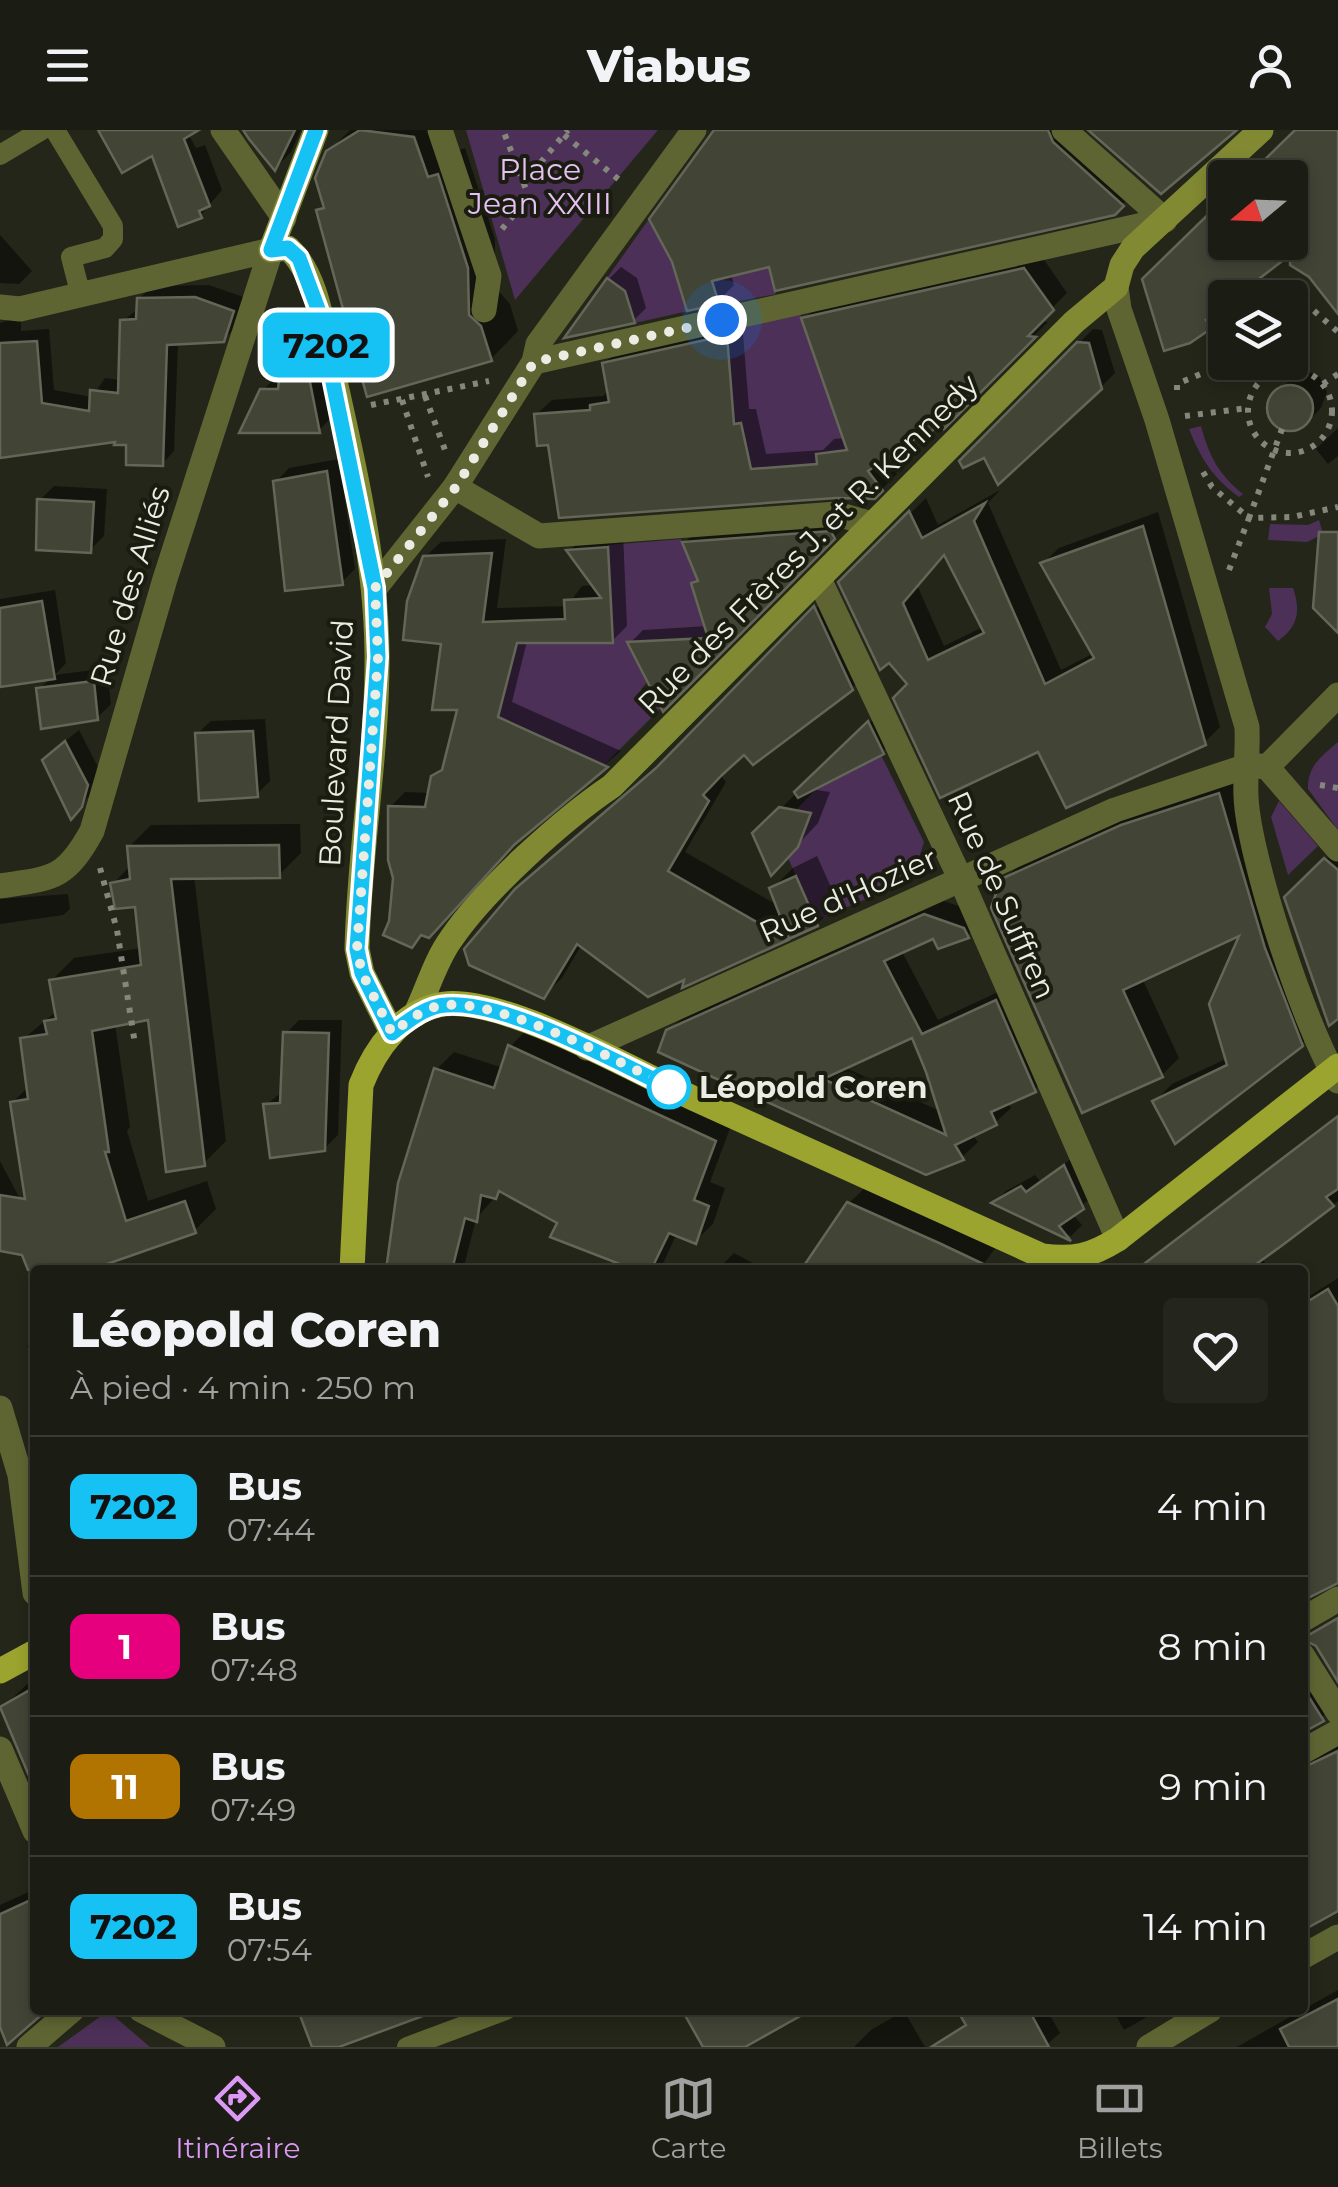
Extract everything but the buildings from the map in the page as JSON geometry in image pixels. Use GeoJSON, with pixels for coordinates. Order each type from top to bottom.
{"type":"FeatureCollection","features":[{"type":"Feature","properties":{"kind":"main road"},"geometry":{"type":"LineString","coordinates":[[352,1265],[361,1085],[372,1059],[392,1033],[414,1016],[442,1004],[478,1005],[588,1048],[1039,1263],[1075,1265],[1118,1239],[1336,1073]]}},
{"type":"Feature","properties":{"kind":"main road"},"geometry":{"type":"LineString","coordinates":[[4,1664],[30,1654]]}},
{"type":"Feature","properties":{"kind":"street"},"geometry":{"type":"LineString","coordinates":[[223,130],[284,218]]}},
{"type":"Feature","properties":{"kind":"street"},"geometry":{"type":"LineString","coordinates":[[0,308],[20,310],[271,250],[316,130]]}},
{"type":"Feature","properties":{"kind":"street"},"geometry":{"type":"LineString","coordinates":[[440,130],[490,276],[484,310]]}},
{"type":"Feature","properties":{"kind":"street"},"geometry":{"type":"LineString","coordinates":[[375,588],[443,485],[534,362],[538,344],[694,130]]}},
{"type":"Feature","properties":{"kind":"street"},"geometry":{"type":"LineString","coordinates":[[1064,130],[1165,220]]}},
{"type":"Feature","properties":{"kind":"street","name":"Rue des Frères J. et R. Kennedy"},"geometry":{"type":"LineString","coordinates":[[414,1016],[448,942],[466,919],[580,807],[612,786],[1074,322],[1116,287],[1133,248],[1261,130]]}},
{"type":"Feature","properties":{"kind":"street"},"geometry":{"type":"LineString","coordinates":[[534,362],[1165,220]]}},
{"type":"Feature","properties":{"kind":"street","name":"Boulevard David"},"geometry":{"type":"LineString","coordinates":[[271,250],[288,248],[299,258],[312,286],[345,424],[375,588],[378,657],[357,949],[362,973],[392,1033]]}},
{"type":"Feature","properties":{"kind":"street","name":"Rue des Alliés"},"geometry":{"type":"LineString","coordinates":[[82,850],[92,831],[165,579],[271,250]]}},
{"type":"Feature","properties":{"kind":"street"},"geometry":{"type":"LineString","coordinates":[[1116,287],[1118,309],[1258,766],[1338,849]]}},
{"type":"Feature","properties":{"kind":"street"},"geometry":{"type":"LineString","coordinates":[[443,485],[539,536],[838,514],[872,524]]}},
{"type":"Feature","properties":{"kind":"street","name":"Rue de Suffren"},"geometry":{"type":"LineString","coordinates":[[820,580],[961,880],[1118,1239]]}},
{"type":"Feature","properties":{"kind":"street"},"geometry":{"type":"LineString","coordinates":[[1336,1073],[1254,846],[1246,795],[1258,766],[1338,695]]}},
{"type":"Feature","properties":{"kind":"street","name":"Rue d'Hozier"},"geometry":{"type":"LineString","coordinates":[[588,1048],[1115,810],[1258,766]]}},
{"type":"Feature","properties":{"kind":"street"},"geometry":{"type":"LineString","coordinates":[[0,886],[45,880],[72,866],[82,850]]}},
{"type":"Feature","properties":{"kind":"street"},"geometry":{"type":"LineString","coordinates":[[0,1408],[20,1475],[30,1554]]}},
{"type":"Feature","properties":{"kind":"street"},"geometry":{"type":"LineString","coordinates":[[1308,1616],[1338,1599]]}},
{"type":"Feature","properties":{"kind":"street"},"geometry":{"type":"LineString","coordinates":[[1308,1664],[1338,1712]]}},
{"type":"Feature","properties":{"kind":"street"},"geometry":{"type":"LineString","coordinates":[[1308,1749],[1338,1732]]}},
{"type":"Feature","properties":{"kind":"street"},"geometry":{"type":"LineString","coordinates":[[0,1749],[30,1820]]}},
{"type":"Feature","properties":{"kind":"street"},"geometry":{"type":"LineString","coordinates":[[1308,1954],[1338,1937]]}},
{"type":"Feature","properties":{"kind":"street"},"geometry":{"type":"LineString","coordinates":[[28,2047],[66,2015]]}},
{"type":"Feature","properties":{"kind":"street"},"geometry":{"type":"LineString","coordinates":[[151,2015],[213,2047]]}},
{"type":"Feature","properties":{"kind":"street"},"geometry":{"type":"LineString","coordinates":[[1148,2047],[1202,2015]]}},
{"type":"Feature","properties":{"kind":"lane"},"geometry":{"type":"LineString","coordinates":[[0,155],[42,130]]}},
{"type":"Feature","properties":{"kind":"lane"},"geometry":{"type":"LineString","coordinates":[[55,130],[113,226],[113,239],[105,248],[71,258],[81,296]]}},
{"type":"Feature","properties":{"kind":"lane"},"geometry":{"type":"LineString","coordinates":[[407,2047],[493,2015]]}},
{"type":"Feature","properties":{"kind":"path"},"geometry":{"type":"LineString","coordinates":[[503,130],[528,197],[505,228]]}},
{"type":"Feature","properties":{"kind":"path"},"geometry":{"type":"LineString","coordinates":[[523,183],[566,132],[622,183]]}},
{"type":"Feature","properties":{"kind":"path"},"geometry":{"type":"LineString","coordinates":[[1308,302],[1338,332]]}},
{"type":"Feature","properties":{"kind":"path"},"geometry":{"type":"LineString","coordinates":[[1299,370],[1322,384],[1332,411],[1322,438],[1298,452],[1273,450],[1253,432],[1248,408],[1259,382],[1270,374],[1299,370]]}},
{"type":"Feature","properties":{"kind":"path"},"geometry":{"type":"LineString","coordinates":[[1183,433],[1178,417],[1177,384],[1208,371]]}},
{"type":"Feature","properties":{"kind":"path"},"geometry":{"type":"LineString","coordinates":[[1322,384],[1338,374]]}},
{"type":"Feature","properties":{"kind":"path"},"geometry":{"type":"LineString","coordinates":[[370,405],[481,383]]}},
{"type":"Feature","properties":{"kind":"path"},"geometry":{"type":"LineString","coordinates":[[425,396],[442,442]]}},
{"type":"Feature","properties":{"kind":"path"},"geometry":{"type":"LineString","coordinates":[[402,400],[443,485]]}},
{"type":"Feature","properties":{"kind":"path"},"geometry":{"type":"LineString","coordinates":[[1178,417],[1248,408]]}},
{"type":"Feature","properties":{"kind":"path"},"geometry":{"type":"LineString","coordinates":[[1213,613],[1282,430]]}},
{"type":"Feature","properties":{"kind":"path"},"geometry":{"type":"LineString","coordinates":[[1196,461],[1212,486],[1249,518],[1292,518],[1338,507]]}},
{"type":"Feature","properties":{"kind":"path"},"geometry":{"type":"LineString","coordinates":[[82,850],[99,865],[117,930],[134,1044]]}},
{"type":"Feature","properties":{"kind":"green space","name":"Place Jean XXIII"},"geometry":{"type":"Polygon","coordinates":[[[466,130],[658,130],[515,300],[466,130]]]}},
{"type":"Feature","properties":{"kind":"green space"},"geometry":{"type":"Polygon","coordinates":[[[649,219],[672,262],[688,311],[635,323],[625,291],[607,278],[649,219]]]}},
{"type":"Feature","properties":{"kind":"green space"},"geometry":{"type":"Polygon","coordinates":[[[769,267],[776,294],[719,305],[705,273],[769,267]]]}},
{"type":"Feature","properties":{"kind":"green space"},"geometry":{"type":"Polygon","coordinates":[[[800,314],[847,450],[817,454],[817,464],[751,469],[741,423],[734,424],[725,343],[730,342],[728,330],[800,314]]]}},
{"type":"Feature","properties":{"kind":"green space"},"geometry":{"type":"Polygon","coordinates":[[[1201,426],[1216,464],[1243,494],[1239,497],[1215,475],[1198,450],[1189,429],[1201,426]]]}},
{"type":"Feature","properties":{"kind":"green space"},"geometry":{"type":"Polygon","coordinates":[[[1319,520],[1323,534],[1307,542],[1268,540],[1270,524],[1308,525],[1319,520]]]}},
{"type":"Feature","properties":{"kind":"green space"},"geometry":{"type":"Polygon","coordinates":[[[681,539],[698,581],[691,584],[714,657],[628,643],[648,681],[641,689],[647,701],[655,695],[661,708],[604,765],[498,717],[516,644],[613,643],[608,545],[681,539]]]}},
{"type":"Feature","properties":{"kind":"green space"},"geometry":{"type":"Polygon","coordinates":[[[1269,588],[1293,588],[1297,604],[1294,624],[1278,641],[1265,627],[1272,614],[1269,588]]]}},
{"type":"Feature","properties":{"kind":"green space"},"geometry":{"type":"Polygon","coordinates":[[[1338,742],[1338,830],[1308,789],[1308,781],[1321,757],[1338,742]]]}},
{"type":"Feature","properties":{"kind":"green space"},"geometry":{"type":"Polygon","coordinates":[[[881,755],[924,842],[912,880],[816,920],[788,858],[802,818],[797,809],[817,788],[881,755]]]}},
{"type":"Feature","properties":{"kind":"green space"},"geometry":{"type":"Polygon","coordinates":[[[1279,801],[1318,846],[1288,875],[1271,817],[1279,801]]]}},
{"type":"Feature","properties":{"kind":"green space"},"geometry":{"type":"Polygon","coordinates":[[[102,2015],[113,2015],[150,2047],[58,2047],[102,2015]]]}},
{"type":"Feature","properties":{"kind":"bus line","name":"7202"},"geometry":{"type":"LineString","coordinates":[[316,130],[271,250],[288,248],[299,258],[312,286],[345,424],[375,588],[378,657],[357,949],[362,973],[392,1033],[414,1016],[442,1004],[478,1005],[588,1048],[669,1087]]}},
{"type":"Feature","properties":{"kind":"place","name":"Léopold Coren"},"geometry":{"type":"Point","coordinates":[669,1087]}},
{"type":"Feature","properties":{"kind":"route"},"geometry":{"type":"LineString","coordinates":[[669,1087],[588,1048],[478,1005],[442,1004],[414,1016],[392,1033],[362,973],[357,949],[378,657],[375,588],[456,487],[534,362],[722,320]]}}]}
